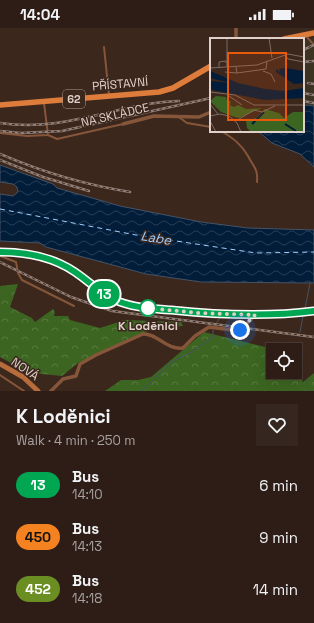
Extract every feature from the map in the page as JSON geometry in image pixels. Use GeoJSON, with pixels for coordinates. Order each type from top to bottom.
{"type":"FeatureCollection","features":[{"type":"Feature","properties":{"kind":"main road"},"geometry":{"type":"LineString","coordinates":[[289,38],[314,33]]}},
{"type":"Feature","properties":{"kind":"main road","name":"PŘÍSTAVNÍ"},"geometry":{"type":"LineString","coordinates":[[0,105],[166,90],[210,67]]}},
{"type":"Feature","properties":{"kind":"main road"},"geometry":{"type":"LineString","coordinates":[[0,252],[27,253],[61,265],[76,272],[107,296],[126,304],[198,313],[255,315],[314,311]]}},
{"type":"Feature","properties":{"kind":"main road","name":"NOVÁ"},"geometry":{"type":"LineString","coordinates":[[0,364],[23,377],[38,391]]}},
{"type":"Feature","properties":{"kind":"street","name":"NA SKLÁDCE"},"geometry":{"type":"LineString","coordinates":[[123,124],[154,116],[199,117],[210,112]]}},
{"type":"Feature","properties":{"kind":"street"},"geometry":{"type":"LineString","coordinates":[[51,391],[63,379],[76,376],[80,364],[96,355],[143,334],[148,334],[170,347],[183,348],[204,328],[208,327],[240,330],[255,315]]}},
{"type":"Feature","properties":{"kind":"lane"},"geometry":{"type":"LineString","coordinates":[[305,35],[314,45]]}},
{"type":"Feature","properties":{"kind":"lane"},"geometry":{"type":"LineString","coordinates":[[104,47],[109,96]]}},
{"type":"Feature","properties":{"kind":"lane"},"geometry":{"type":"LineString","coordinates":[[44,102],[48,134]]}},
{"type":"Feature","properties":{"kind":"lane"},"geometry":{"type":"LineString","coordinates":[[178,117],[187,123],[210,127]]}},
{"type":"Feature","properties":{"kind":"lane","name":"NA SKLÁDCE"},"geometry":{"type":"LineString","coordinates":[[0,133],[27,136],[48,134],[57,139],[123,124]]}},
{"type":"Feature","properties":{"kind":"lane"},"geometry":{"type":"LineString","coordinates":[[223,132],[245,148],[258,172],[257,182]]}},
{"type":"Feature","properties":{"kind":"lane"},"geometry":{"type":"LineString","coordinates":[[0,256],[16,262],[18,273],[27,283],[74,306]]}},
{"type":"Feature","properties":{"kind":"lane","name":"NOVÁ"},"geometry":{"type":"LineString","coordinates":[[0,375],[24,391]]}},
{"type":"Feature","properties":{"kind":"shaded area"},"geometry":{"type":"Polygon","coordinates":[[[314,38],[314,106],[304,104],[304,41],[314,38]]]}},
{"type":"Feature","properties":{"kind":"green space"},"geometry":{"type":"Polygon","coordinates":[[[18,284],[10,307],[32,318],[35,322],[53,309],[55,312],[54,316],[68,316],[70,320],[100,328],[125,320],[181,322],[183,326],[158,328],[146,332],[78,363],[62,376],[24,370],[0,357],[0,286],[18,284]]]}},
{"type":"Feature","properties":{"kind":"green space"},"geometry":{"type":"Polygon","coordinates":[[[204,332],[266,347],[266,379],[301,379],[303,382],[314,373],[314,391],[105,391],[121,380],[138,380],[151,377],[204,332]]]}},
{"type":"Feature","properties":{"kind":"water"},"geometry":{"type":"Polygon","coordinates":[[[304,106],[314,106],[314,167],[300,154],[272,143],[259,132],[304,132],[304,106]]]}},
{"type":"Feature","properties":{"kind":"water","name":"Labe"},"geometry":{"type":"Polygon","coordinates":[[[0,165],[53,184],[57,188],[120,206],[201,222],[248,228],[314,230],[314,283],[201,282],[146,274],[46,247],[40,243],[0,241],[0,194],[13,196],[18,192],[17,187],[13,184],[0,182],[0,165]]]}},
{"type":"Feature","properties":{"kind":"waterway"},"geometry":{"type":"LineString","coordinates":[[305,309],[310,283]]}},
{"type":"Feature","properties":{"kind":"waterway"},"geometry":{"type":"LineString","coordinates":[[300,332],[303,316]]}},
{"type":"Feature","properties":{"kind":"waterway"},"geometry":{"type":"LineString","coordinates":[[215,325],[220,318]]}},
{"type":"Feature","properties":{"kind":"waterway"},"geometry":{"type":"LineString","coordinates":[[142,391],[170,363],[191,352],[213,337],[213,330]]}},
{"type":"Feature","properties":{"kind":"waterway"},"geometry":{"type":"LineString","coordinates":[[307,380],[308,391]]}},
{"type":"Feature","properties":{"kind":"ferry route"},"geometry":{"type":"LineString","coordinates":[[0,209],[136,235],[256,253],[314,252]]}},
{"type":"Feature","properties":{"kind":"railway"},"geometry":{"type":"LineString","coordinates":[[304,50],[314,45]]}},
{"type":"Feature","properties":{"kind":"railway"},"geometry":{"type":"LineString","coordinates":[[304,62],[314,61]]}},
{"type":"Feature","properties":{"kind":"railway"},"geometry":{"type":"LineString","coordinates":[[308,83],[314,84]]}},
{"type":"Feature","properties":{"kind":"railway"},"geometry":{"type":"LineString","coordinates":[[304,93],[314,95]]}},
{"type":"Feature","properties":{"kind":"railway"},"geometry":{"type":"LineString","coordinates":[[0,131],[21,133],[62,131],[210,98]]}},
{"type":"Feature","properties":{"kind":"railway"},"geometry":{"type":"LineString","coordinates":[[0,123],[24,125],[47,124],[69,121],[156,103],[179,101]]}},
{"type":"Feature","properties":{"kind":"railway"},"geometry":{"type":"LineString","coordinates":[[304,101],[314,103]]}},
{"type":"Feature","properties":{"kind":"railway"},"geometry":{"type":"LineString","coordinates":[[0,154],[32,167],[64,177],[97,186],[130,192]]}},
{"type":"Feature","properties":{"kind":"railway"},"geometry":{"type":"LineString","coordinates":[[0,160],[43,177],[89,191]]}},
{"type":"Feature","properties":{"kind":"railway"},"geometry":{"type":"LineString","coordinates":[[0,262],[71,297],[112,311],[314,337]]}},
{"type":"Feature","properties":{"kind":"bus line","name":"13"},"geometry":{"type":"LineString","coordinates":[[0,252],[27,253],[56,263],[76,272],[107,296],[121,303],[132,306],[224,315],[282,314],[314,311]]}},
{"type":"Feature","properties":{"kind":"place","name":"K Loděnici"},"geometry":{"type":"Point","coordinates":[148,308]}},
{"type":"Feature","properties":{"kind":"route"},"geometry":{"type":"LineString","coordinates":[[148,308],[224,315],[255,315],[244,328],[240,330]]}}]}
